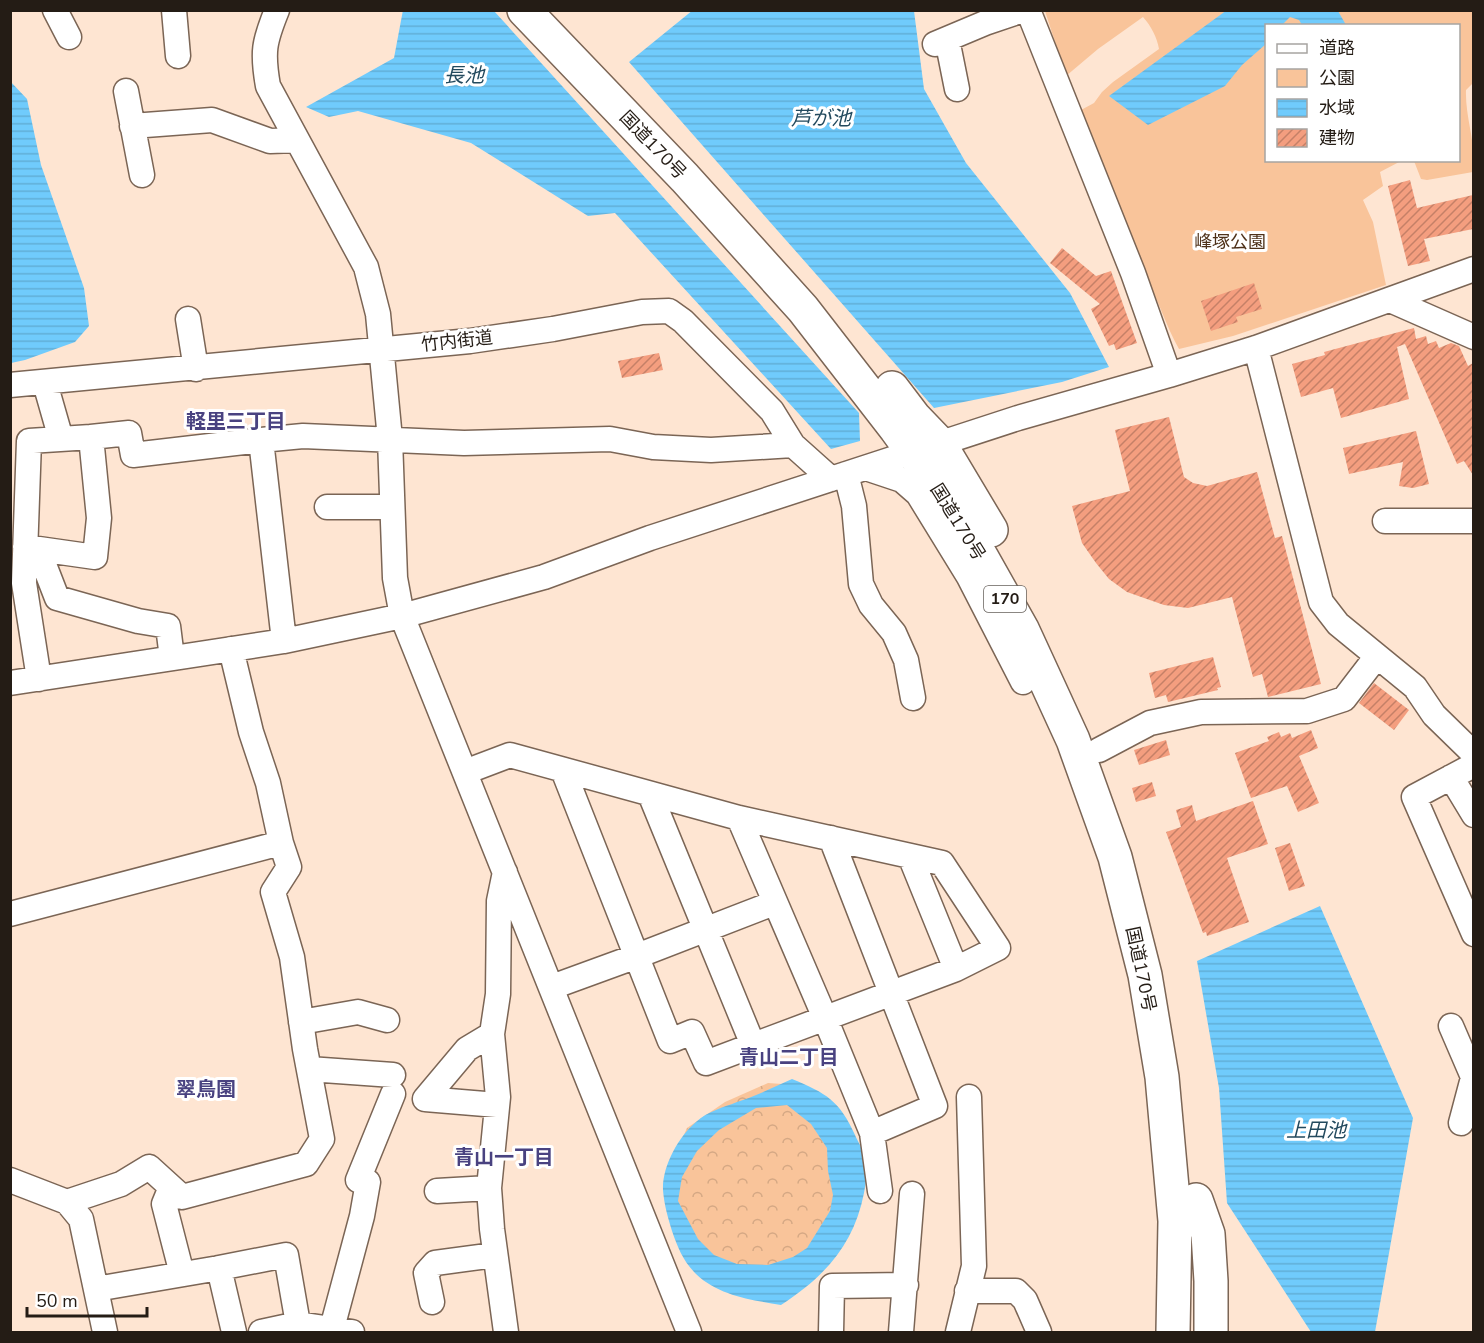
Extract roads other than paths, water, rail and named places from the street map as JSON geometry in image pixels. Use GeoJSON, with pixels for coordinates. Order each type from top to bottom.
{"type":"FeatureCollection","features":[{"type":"Feature","properties":{"kind":"highway","name":"国道170号"},"geometry":{"type":"LineString","coordinates":[[524,10],[685,178],[975,500],[1040,618],[1099,750],[1134,851],[1164,971],[1183,1074],[1196,1200],[1194,1332]]}},
{"type":"Feature","properties":{"kind":"highway","name":"国道170号"},"geometry":{"type":"LineString","coordinates":[[552,10],[699,164],[819,295],[914,417],[955,510],[1022,629],[1072,740],[1115,857],[1145,975],[1162,1077],[1175,1221],[1173,1332]]}},
{"type":"Feature","properties":{"kind":"highway"},"geometry":{"type":"LineString","coordinates":[[1155,1332],[1161,1224],[1170,1171]]}},
{"type":"Feature","properties":{"kind":"highway"},"geometry":{"type":"LineString","coordinates":[[1196,1200],[1208,1234],[1211,1332]]}},
{"type":"Feature","properties":{"kind":"street"},"geometry":{"type":"LineString","coordinates":[[55,10],[69,37]]}},
{"type":"Feature","properties":{"kind":"street"},"geometry":{"type":"LineString","coordinates":[[174,10],[178,56]]}},
{"type":"Feature","properties":{"kind":"street"},"geometry":{"type":"LineString","coordinates":[[277,10],[268,32],[263,58],[268,86],[366,267],[378,314],[390,439],[395,578],[402,616],[689,1332]]}},
{"type":"Feature","properties":{"kind":"street"},"geometry":{"type":"LineString","coordinates":[[957,89],[941,42],[1023,10]]}},
{"type":"Feature","properties":{"kind":"street"},"geometry":{"type":"LineString","coordinates":[[1028,10],[1133,273],[1169,375]]}},
{"type":"Feature","properties":{"kind":"street"},"geometry":{"type":"LineString","coordinates":[[126,91],[142,176]]}},
{"type":"Feature","properties":{"kind":"street"},"geometry":{"type":"LineString","coordinates":[[132,126],[212,120],[270,141],[297,140]]}},
{"type":"Feature","properties":{"kind":"street"},"geometry":{"type":"LineString","coordinates":[[10,683],[284,641],[402,616],[544,577],[650,538],[1018,418],[1256,348],[1473,269]]}},
{"type":"Feature","properties":{"kind":"street"},"geometry":{"type":"LineString","coordinates":[[1390,300],[1473,337]]}},
{"type":"Feature","properties":{"kind":"street","name":"竹内街道"},"geometry":{"type":"LineString","coordinates":[[10,386],[470,341],[553,329],[642,312],[669,311],[683,321],[772,411],[793,445],[848,474]]}},
{"type":"Feature","properties":{"kind":"street"},"geometry":{"type":"LineString","coordinates":[[188,320],[196,369]]}},
{"type":"Feature","properties":{"kind":"street"},"geometry":{"type":"LineString","coordinates":[[1256,348],[1321,602],[1338,624],[1415,687],[1434,715],[1473,754]]}},
{"type":"Feature","properties":{"kind":"street"},"geometry":{"type":"LineString","coordinates":[[45,383],[61,439]]}},
{"type":"Feature","properties":{"kind":"street"},"geometry":{"type":"LineString","coordinates":[[172,658],[168,626],[138,621],[57,598],[31,548],[19,477],[29,441],[129,434],[133,455],[303,436],[464,443],[610,439],[653,447],[711,450],[793,445]]}},
{"type":"Feature","properties":{"kind":"street"},"geometry":{"type":"LineString","coordinates":[[31,548],[95,557],[99,518],[91,437]]}},
{"type":"Feature","properties":{"kind":"street"},"geometry":{"type":"LineString","coordinates":[[261,440],[284,641]]}},
{"type":"Feature","properties":{"kind":"street"},"geometry":{"type":"LineString","coordinates":[[848,474],[902,480],[918,494],[969,577],[1023,682]]}},
{"type":"Feature","properties":{"kind":"street"},"geometry":{"type":"LineString","coordinates":[[848,474],[854,506],[861,584],[871,605],[894,633],[906,660],[914,698]]}},
{"type":"Feature","properties":{"kind":"street"},"geometry":{"type":"LineString","coordinates":[[327,507],[392,507]]}},
{"type":"Feature","properties":{"kind":"street"},"geometry":{"type":"LineString","coordinates":[[1386,521],[1473,523]]}},
{"type":"Feature","properties":{"kind":"street"},"geometry":{"type":"LineString","coordinates":[[31,548],[17,584],[39,679]]}},
{"type":"Feature","properties":{"kind":"street"},"geometry":{"type":"LineString","coordinates":[[67,1202],[121,1184],[149,1167],[182,1197],[306,1164],[322,1139],[292,957],[273,892],[289,867],[281,843],[268,783],[251,732],[231,649]]}},
{"type":"Feature","properties":{"kind":"street"},"geometry":{"type":"LineString","coordinates":[[1099,750],[1150,723],[1201,712],[1307,711],[1344,699],[1377,656]]}},
{"type":"Feature","properties":{"kind":"street"},"geometry":{"type":"LineString","coordinates":[[465,772],[510,755],[739,818],[942,863],[998,948],[956,969],[706,1063],[692,1032],[670,1041],[563,770]]}},
{"type":"Feature","properties":{"kind":"street"},"geometry":{"type":"LineString","coordinates":[[1473,765],[1413,797],[1473,934]]}},
{"type":"Feature","properties":{"kind":"street"},"geometry":{"type":"LineString","coordinates":[[1451,777],[1473,815]]}},
{"type":"Feature","properties":{"kind":"street"},"geometry":{"type":"LineString","coordinates":[[650,794],[753,1045]]}},
{"type":"Feature","properties":{"kind":"street"},"geometry":{"type":"LineString","coordinates":[[739,818],[872,1133],[880,1191]]}},
{"type":"Feature","properties":{"kind":"street"},"geometry":{"type":"LineString","coordinates":[[831,838],[935,1107],[872,1133]]}},
{"type":"Feature","properties":{"kind":"street"},"geometry":{"type":"LineString","coordinates":[[10,914],[281,843]]}},
{"type":"Feature","properties":{"kind":"street"},"geometry":{"type":"LineString","coordinates":[[910,856],[956,969]]}},
{"type":"Feature","properties":{"kind":"street"},"geometry":{"type":"LineString","coordinates":[[505,872],[499,901],[498,994],[492,1034],[498,1105],[489,1188],[495,1255],[506,1332]]}},
{"type":"Feature","properties":{"kind":"street"},"geometry":{"type":"LineString","coordinates":[[552,987],[774,903]]}},
{"type":"Feature","properties":{"kind":"street"},"geometry":{"type":"LineString","coordinates":[[301,1022],[358,1012],[387,1020]]}},
{"type":"Feature","properties":{"kind":"street"},"geometry":{"type":"LineString","coordinates":[[1451,1026],[1473,1075],[1461,1123]]}},
{"type":"Feature","properties":{"kind":"street"},"geometry":{"type":"LineString","coordinates":[[492,1034],[467,1049],[425,1099],[498,1105]]}},
{"type":"Feature","properties":{"kind":"street"},"geometry":{"type":"LineString","coordinates":[[261,1332],[298,1324],[338,1331],[368,1182],[358,1180],[393,1084],[309,1069]]}},
{"type":"Feature","properties":{"kind":"street"},"geometry":{"type":"LineString","coordinates":[[958,1332],[974,1266],[969,1097]]}},
{"type":"Feature","properties":{"kind":"street"},"geometry":{"type":"LineString","coordinates":[[11,1175],[67,1202],[81,1219],[105,1332]]}},
{"type":"Feature","properties":{"kind":"street"},"geometry":{"type":"LineString","coordinates":[[171,1187],[164,1204],[182,1274]]}},
{"type":"Feature","properties":{"kind":"street"},"geometry":{"type":"LineString","coordinates":[[437,1191],[489,1188]]}},
{"type":"Feature","properties":{"kind":"street"},"geometry":{"type":"LineString","coordinates":[[902,1332],[912,1194]]}},
{"type":"Feature","properties":{"kind":"street"},"geometry":{"type":"LineString","coordinates":[[96,1289],[286,1255],[298,1324]]}},
{"type":"Feature","properties":{"kind":"street"},"geometry":{"type":"LineString","coordinates":[[432,1302],[426,1273],[435,1263],[495,1255]]}},
{"type":"Feature","properties":{"kind":"street"},"geometry":{"type":"LineString","coordinates":[[219,1268],[234,1332]]}},
{"type":"Feature","properties":{"kind":"street"},"geometry":{"type":"LineString","coordinates":[[831,1332],[832,1286],[906,1285]]}},
{"type":"Feature","properties":{"kind":"street"},"geometry":{"type":"LineString","coordinates":[[967,1291],[1016,1291],[1025,1300],[1039,1332]]}},
{"type":"Feature","properties":{"kind":"water","name":"長池"},"geometry":{"type":"Polygon","coordinates":[[[403,10],[494,11],[859,413],[860,441],[831,449],[615,213],[588,216],[471,143],[358,111],[329,117],[306,107],[394,58],[403,10]]]}},
{"type":"Feature","properties":{"kind":"water","name":"芦が池"},"geometry":{"type":"Polygon","coordinates":[[[693,10],[914,11],[924,89],[966,163],[1070,293],[1109,367],[1062,382],[934,408],[629,62],[693,10]]]}},
{"type":"Feature","properties":{"kind":"water"},"geometry":{"type":"Polygon","coordinates":[[[1227,10],[1338,11],[1345,24],[1301,24],[1299,20],[1290,17],[1283,24],[1265,24],[1265,45],[1242,65],[1225,86],[1148,125],[1109,96],[1227,10]]]}},
{"type":"Feature","properties":{"kind":"water"},"geometry":{"type":"Polygon","coordinates":[[[10,81],[27,99],[41,165],[84,288],[89,326],[75,342],[11,363],[10,81]]]}},
{"type":"Feature","properties":{"kind":"water","name":"上田池"},"geometry":{"type":"Polygon","coordinates":[[[1320,906],[1413,1118],[1375,1332],[1311,1332],[1227,1203],[1219,1088],[1197,961],[1320,906]]]}},
{"type":"Feature","properties":{"kind":"water"},"geometry":{"type":"Polygon","coordinates":[[[792,1079],[823,1094],[844,1114],[862,1148],[867,1170],[859,1212],[845,1244],[824,1271],[781,1305],[747,1299],[725,1292],[705,1281],[691,1269],[672,1231],[664,1200],[663,1181],[668,1162],[677,1144],[696,1122],[715,1110],[792,1079]],[[787,1105],[756,1108],[719,1130],[697,1151],[682,1177],[678,1201],[698,1239],[714,1255],[737,1264],[768,1265],[793,1257],[807,1248],[830,1211],[833,1195],[828,1171],[827,1148],[811,1124],[787,1105]]]}},
{"type":"Feature","properties":{"kind":"district","name":"軽里三丁目"},"geometry":{"type":"Point","coordinates":[236,421]}},
{"type":"Feature","properties":{"kind":"district","name":"青山二丁目"},"geometry":{"type":"Point","coordinates":[789,1057]}},
{"type":"Feature","properties":{"kind":"district","name":"翠鳥園"},"geometry":{"type":"Point","coordinates":[206,1089]}},
{"type":"Feature","properties":{"kind":"district","name":"青山一丁目"},"geometry":{"type":"Point","coordinates":[504,1157]}},
{"type":"Feature","properties":{"kind":"park label","name":"峰塚公園"},"geometry":{"type":"Point","coordinates":[1230,242]}}]}
